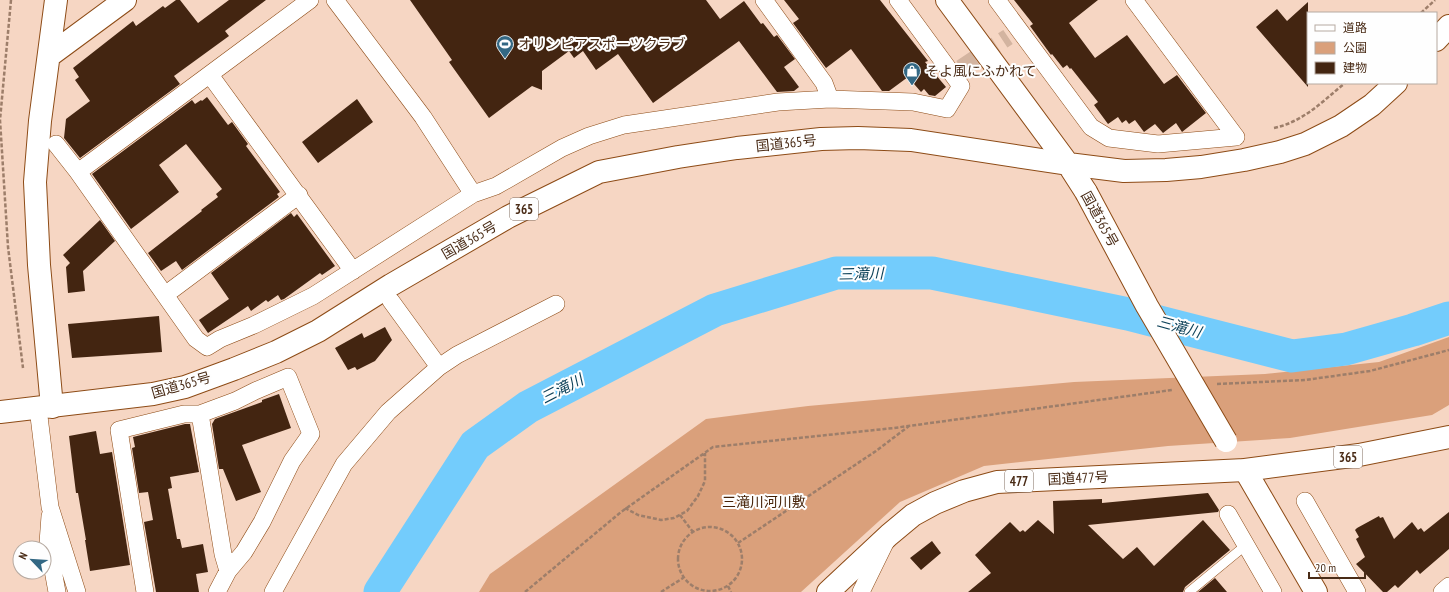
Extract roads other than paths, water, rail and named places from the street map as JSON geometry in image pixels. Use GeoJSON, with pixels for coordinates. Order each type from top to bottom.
{"type":"FeatureCollection","features":[{"type":"Feature","properties":{"kind":"main road"},"geometry":{"type":"LineString","coordinates":[[45,408],[35,182],[40,120],[56,0]]}},
{"type":"Feature","properties":{"kind":"main road"},"geometry":{"type":"LineString","coordinates":[[49,56],[125,0]]}},
{"type":"Feature","properties":{"kind":"main road"},"geometry":{"type":"LineString","coordinates":[[947,0],[1068,164],[1124,171],[1166,170],[1201,167],[1280,152],[1305,144],[1341,126],[1372,105],[1395,84]]}},
{"type":"Feature","properties":{"kind":"main road"},"geometry":{"type":"LineString","coordinates":[[1437,39],[1449,26]]}},
{"type":"Feature","properties":{"kind":"main road","name":"国道365号"},"geometry":{"type":"LineString","coordinates":[[7,411],[45,408],[153,394],[185,387],[234,369],[276,352],[318,331],[508,217],[599,172],[678,157],[737,148],[821,139],[858,138],[911,140],[1068,164],[1086,192],[1147,306],[1316,592]]}},
{"type":"Feature","properties":{"kind":"main road","name":"365"},"geometry":{"type":"LineString","coordinates":[[1245,470],[1359,455],[1449,437]]}},
{"type":"Feature","properties":{"kind":"main road","name":"国道477号"},"geometry":{"type":"LineString","coordinates":[[828,592],[889,535],[913,515],[935,503],[964,491],[997,482],[1245,470]]}},
{"type":"Feature","properties":{"kind":"street"},"geometry":{"type":"LineString","coordinates":[[78,172],[310,0]]}},
{"type":"Feature","properties":{"kind":"street"},"geometry":{"type":"LineString","coordinates":[[335,0],[422,117],[473,194]]}},
{"type":"Feature","properties":{"kind":"street"},"geometry":{"type":"LineString","coordinates":[[764,0],[824,83],[830,99]]}},
{"type":"Feature","properties":{"kind":"street"},"geometry":{"type":"LineString","coordinates":[[56,144],[78,172],[196,339],[207,347],[220,339],[260,322],[313,296],[473,194],[496,186],[562,148],[589,136],[624,125],[778,102],[830,99],[913,102],[947,109],[961,86],[957,71],[898,0]]}},
{"type":"Feature","properties":{"kind":"street"},"geometry":{"type":"LineString","coordinates":[[997,0],[1014,34],[1063,87],[1091,127],[1108,138],[1158,144],[1236,137],[1134,0]]}},
{"type":"Feature","properties":{"kind":"street"},"geometry":{"type":"LineString","coordinates":[[210,75],[353,271]]}},
{"type":"Feature","properties":{"kind":"street"},"geometry":{"type":"LineString","coordinates":[[165,295],[299,195]]}},
{"type":"Feature","properties":{"kind":"street"},"geometry":{"type":"LineString","coordinates":[[391,301],[439,367]]}},
{"type":"Feature","properties":{"kind":"street"},"geometry":{"type":"LineString","coordinates":[[273,592],[344,464],[388,412],[439,367],[457,355],[526,321],[556,304]]}},
{"type":"Feature","properties":{"kind":"street"},"geometry":{"type":"LineString","coordinates":[[145,592],[118,430],[184,414],[200,414],[235,401],[288,377],[311,434],[292,461],[244,552],[228,570],[217,592]]}},
{"type":"Feature","properties":{"kind":"street"},"geometry":{"type":"LineString","coordinates":[[45,408],[50,508],[48,543],[56,592]]}},
{"type":"Feature","properties":{"kind":"street"},"geometry":{"type":"LineString","coordinates":[[200,414],[223,554],[228,570]]}},
{"type":"Feature","properties":{"kind":"street"},"geometry":{"type":"LineString","coordinates":[[1305,501],[1356,592]]}},
{"type":"Feature","properties":{"kind":"street"},"geometry":{"type":"LineString","coordinates":[[50,508],[78,592]]}},
{"type":"Feature","properties":{"kind":"street"},"geometry":{"type":"LineString","coordinates":[[1228,514],[1273,592]]}},
{"type":"Feature","properties":{"kind":"street"},"geometry":{"type":"LineString","coordinates":[[861,592],[889,535]]}},
{"type":"Feature","properties":{"kind":"street"},"geometry":{"type":"LineString","coordinates":[[1442,592],[1449,586]]}},
{"type":"Feature","properties":{"kind":"lane"},"geometry":{"type":"LineString","coordinates":[[1189,592],[1246,545]]}},
{"type":"Feature","properties":{"kind":"waterway","name":"三滝川"},"geometry":{"type":"LineString","coordinates":[[380,592],[475,445],[528,407],[715,310],[836,273],[932,273],[1128,314],[1292,356],[1346,349],[1449,318]]}},
{"type":"Feature","properties":{"kind":"tunnel"},"geometry":{"type":"LineString","coordinates":[[961,68],[1008,37]]}},
{"type":"Feature","properties":{"kind":"place","name":"オリンピアスポーツクラブ"},"geometry":{"type":"Point","coordinates":[505,59]}},
{"type":"Feature","properties":{"kind":"place","name":"そよ風にふかれて"},"geometry":{"type":"Point","coordinates":[912,86]}},
{"type":"Feature","properties":{"kind":"park label","name":"三滝川河川敷"},"geometry":{"type":"Point","coordinates":[764,502]}}]}
